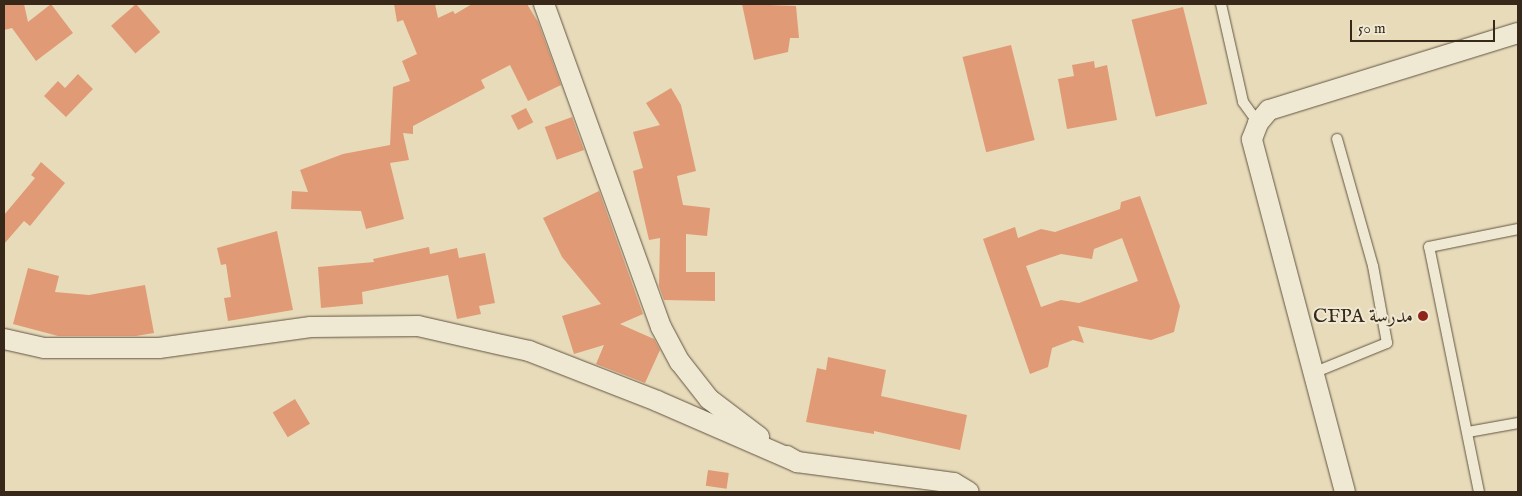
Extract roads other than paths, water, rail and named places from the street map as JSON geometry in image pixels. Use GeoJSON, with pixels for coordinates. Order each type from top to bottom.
{"type":"FeatureCollection","features":[{"type":"Feature","properties":{"kind":"street"},"geometry":{"type":"LineString","coordinates":[[544,4],[661,327],[680,362],[709,399],[797,462]]}},
{"type":"Feature","properties":{"kind":"street"},"geometry":{"type":"LineString","coordinates":[[1345,492],[1252,139],[1258,123],[1269,110],[1518,33]]}},
{"type":"Feature","properties":{"kind":"street"},"geometry":{"type":"LineString","coordinates":[[4,339],[44,348],[160,348],[311,327],[418,326],[529,351],[657,401],[797,462],[922,476],[954,483],[969,492]]}},
{"type":"Feature","properties":{"kind":"lane"},"geometry":{"type":"LineString","coordinates":[[1221,4],[1243,102],[1258,123]]}},
{"type":"Feature","properties":{"kind":"lane"},"geometry":{"type":"LineString","coordinates":[[1314,373],[1386,343],[1373,266],[1337,139]]}},
{"type":"Feature","properties":{"kind":"lane"},"geometry":{"type":"LineString","coordinates":[[1480,492],[1429,247],[1518,229]]}},
{"type":"Feature","properties":{"kind":"lane"},"geometry":{"type":"LineString","coordinates":[[1468,432],[1518,423]]}},
{"type":"Feature","properties":{"kind":"place","name":"CFPA مدرسة"},"geometry":{"type":"Point","coordinates":[1423,316]}}]}
